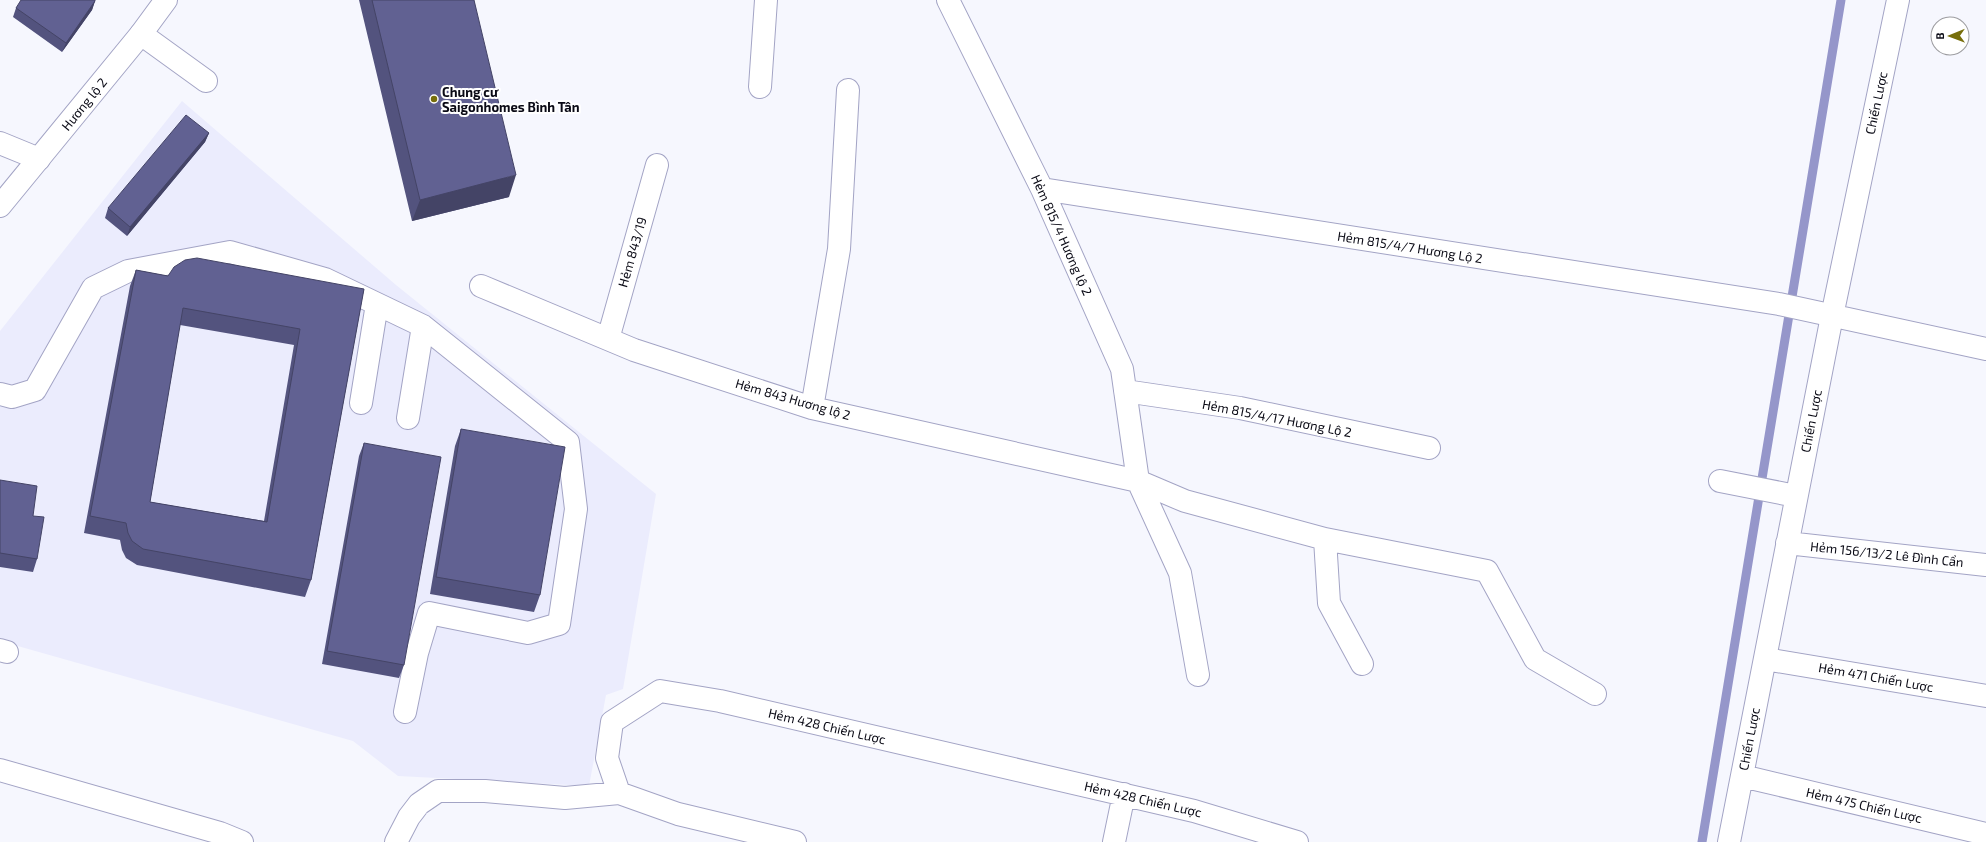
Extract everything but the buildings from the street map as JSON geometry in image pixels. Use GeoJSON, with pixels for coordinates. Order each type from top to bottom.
{"type":"FeatureCollection","features":[{"type":"Feature","properties":{"kind":"street","name":"Hương lộ 2"},"geometry":{"type":"LineString","coordinates":[[0,206],[141,34],[166,0]]}},
{"type":"Feature","properties":{"kind":"street"},"geometry":{"type":"LineString","coordinates":[[760,86],[766,0]]}},
{"type":"Feature","properties":{"kind":"street","name":"Hẻm 815/4 Hương lộ 2"},"geometry":{"type":"LineString","coordinates":[[948,0],[1042,189],[1122,369],[1138,481],[1180,573],[1198,675]]}},
{"type":"Feature","properties":{"kind":"street","name":"Chiến Lược"},"geometry":{"type":"LineString","coordinates":[[1729,842],[1787,543],[1788,494],[1824,315],[1898,0]]}},
{"type":"Feature","properties":{"kind":"street"},"geometry":{"type":"LineString","coordinates":[[141,34],[206,81]]}},
{"type":"Feature","properties":{"kind":"street"},"geometry":{"type":"LineString","coordinates":[[812,408],[839,249],[848,90]]}},
{"type":"Feature","properties":{"kind":"street"},"geometry":{"type":"LineString","coordinates":[[0,143],[39,159]]}},
{"type":"Feature","properties":{"kind":"street","name":"Hẻm 843/19"},"geometry":{"type":"LineString","coordinates":[[608,338],[657,166]]}},
{"type":"Feature","properties":{"kind":"street","name":"Hẻm 815/4/7 Hương Lộ 2"},"geometry":{"type":"LineString","coordinates":[[1042,189],[1779,304],[1986,349]]}},
{"type":"Feature","properties":{"kind":"street"},"geometry":{"type":"LineString","coordinates":[[0,394],[12,398],[35,390],[93,288],[128,271],[230,252],[325,279],[423,326],[568,442],[576,509],[558,624],[528,633],[429,613],[418,653],[405,712]]}},
{"type":"Feature","properties":{"kind":"street","name":"Hẻm 843 Hương lộ 2"},"geometry":{"type":"LineString","coordinates":[[481,286],[634,350],[812,408],[1138,481],[1185,501],[1325,538],[1487,571],[1535,659],[1595,694]]}},
{"type":"Feature","properties":{"kind":"street"},"geometry":{"type":"LineString","coordinates":[[361,403],[377,304]]}},
{"type":"Feature","properties":{"kind":"street"},"geometry":{"type":"LineString","coordinates":[[408,418],[423,326]]}},
{"type":"Feature","properties":{"kind":"street","name":"Hẻm 815/4/17 Hương Lộ 2"},"geometry":{"type":"LineString","coordinates":[[1125,391],[1240,408],[1429,448]]}},
{"type":"Feature","properties":{"kind":"street"},"geometry":{"type":"LineString","coordinates":[[1720,481],[1788,494]]}},
{"type":"Feature","properties":{"kind":"street"},"geometry":{"type":"LineString","coordinates":[[1325,538],[1329,603],[1362,664]]}},
{"type":"Feature","properties":{"kind":"street","name":"Hẻm 156/13/2 Lê Đình Cẩn"},"geometry":{"type":"LineString","coordinates":[[1787,543],[1986,565]]}},
{"type":"Feature","properties":{"kind":"street","name":"Hẻm 471 Chiến Lược"},"geometry":{"type":"LineString","coordinates":[[1765,659],[1986,696]]}},
{"type":"Feature","properties":{"kind":"street","name":"Hẻm 428 Chiến Lược"},"geometry":{"type":"LineString","coordinates":[[619,793],[607,758],[612,722],[660,691],[720,701],[1124,794],[1194,811],[1297,842]]}},
{"type":"Feature","properties":{"kind":"street"},"geometry":{"type":"LineString","coordinates":[[0,770],[220,833],[242,842]]}},
{"type":"Feature","properties":{"kind":"street","name":"Hẻm 475 Chiến Lược"},"geometry":{"type":"LineString","coordinates":[[1742,776],[1986,834]]}},
{"type":"Feature","properties":{"kind":"street"},"geometry":{"type":"LineString","coordinates":[[396,842],[409,817],[416,808],[438,791],[485,791],[565,798],[619,793],[678,814],[762,838],[795,842]]}},
{"type":"Feature","properties":{"kind":"street"},"geometry":{"type":"LineString","coordinates":[[1114,842],[1124,794]]}},
{"type":"Feature","properties":{"kind":"shaded area"},"geometry":{"type":"Polygon","coordinates":[[[182,101],[396,285],[656,494],[623,689],[606,695],[589,786],[398,776],[353,741],[0,641],[0,331],[182,101]]]}},
{"type":"Feature","properties":{"kind":"waterway"},"geometry":{"type":"LineString","coordinates":[[1702,842],[1841,0]]}},
{"type":"Feature","properties":{"kind":"place","name":"Chung cư Saigonhomes Bình Tân"},"geometry":{"type":"Point","coordinates":[434,99]}}]}
